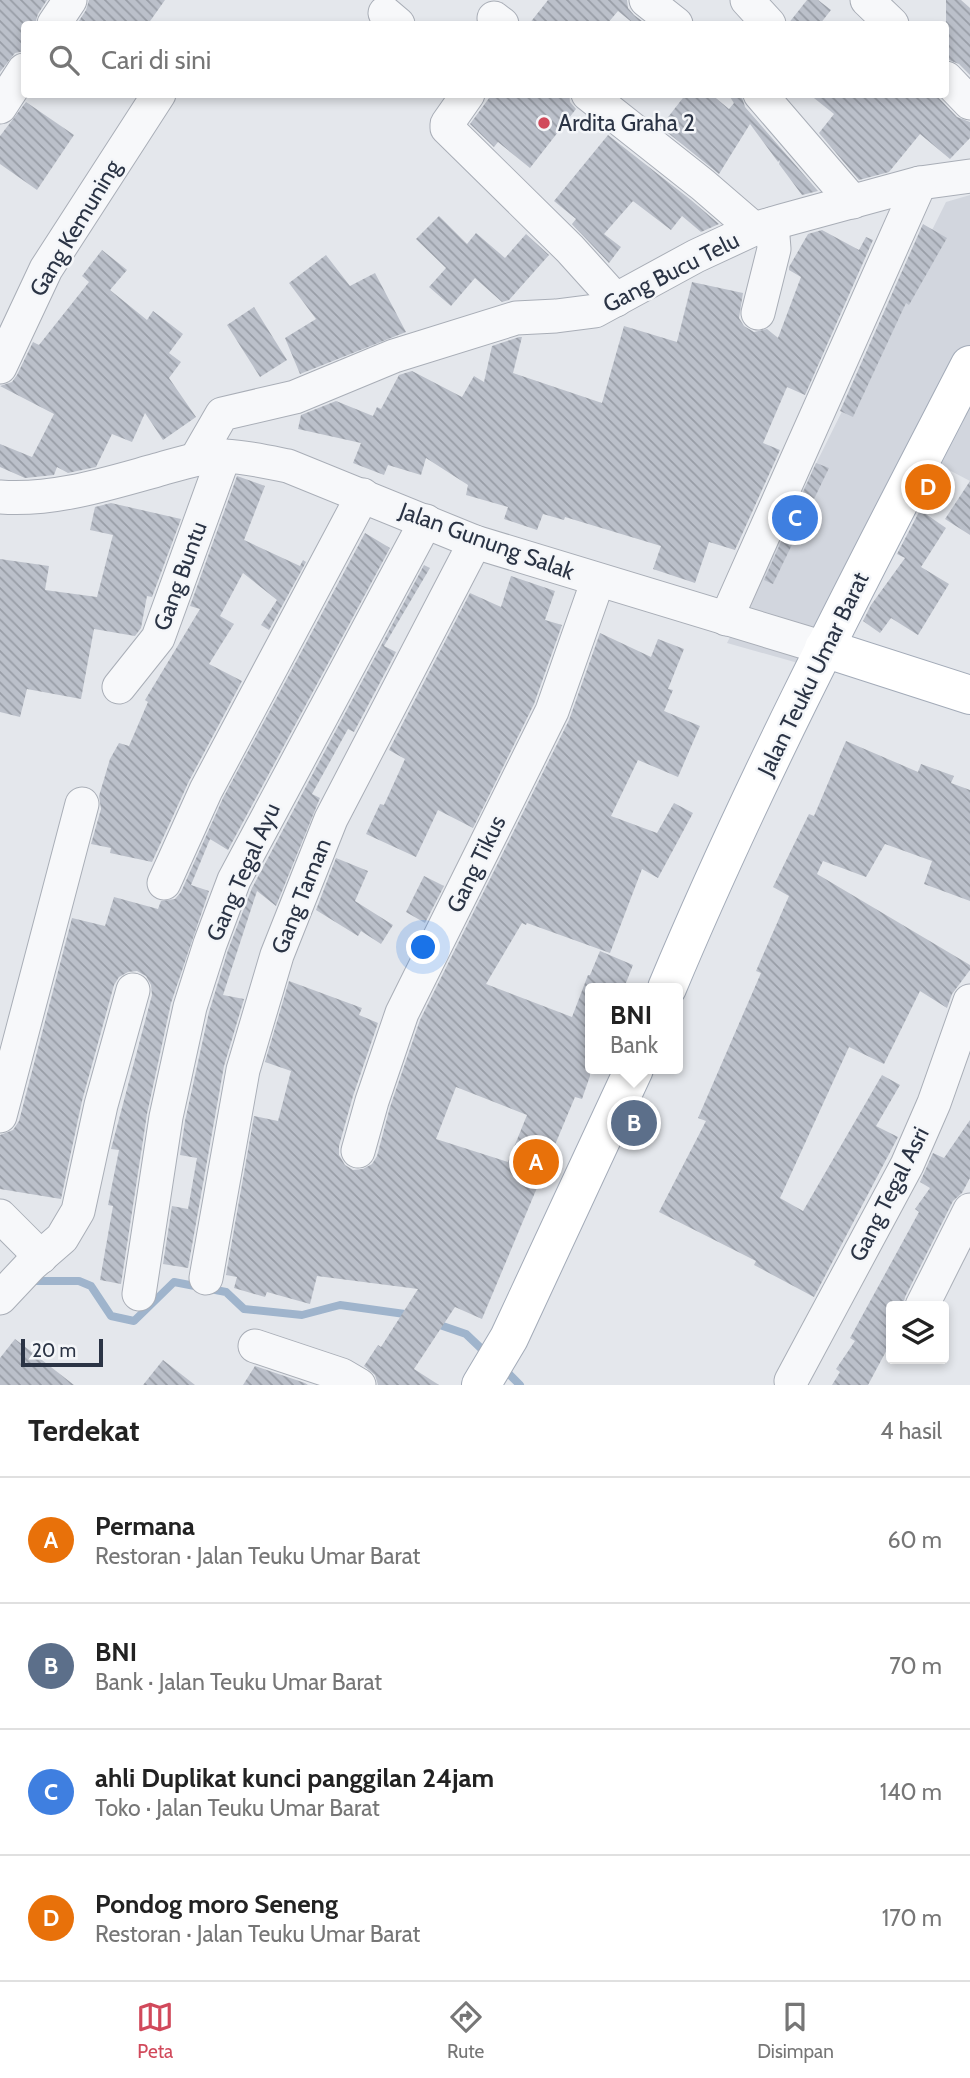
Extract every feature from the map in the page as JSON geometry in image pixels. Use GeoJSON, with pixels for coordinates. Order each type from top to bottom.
{"type":"FeatureCollection","features":[{"type":"Feature","properties":{"kind":"main road","name":"Jalan Teuku Umar Barat"},"geometry":{"type":"LineString","coordinates":[[669,983],[710,887],[824,648],[970,365]]}},
{"type":"Feature","properties":{"kind":"main road","name":"Jalan Gunung Salak"},"geometry":{"type":"LineString","coordinates":[[824,648],[970,695]]}},
{"type":"Feature","properties":{"kind":"main road"},"geometry":{"type":"LineString","coordinates":[[481,1385],[509,1338],[632,1074]]}},
{"type":"Feature","properties":{"kind":"street"},"geometry":{"type":"LineString","coordinates":[[56,21],[70,0]]}},
{"type":"Feature","properties":{"kind":"street"},"geometry":{"type":"LineString","coordinates":[[646,0],[672,21]]}},
{"type":"Feature","properties":{"kind":"street"},"geometry":{"type":"LineString","coordinates":[[747,0],[766,21]]}},
{"type":"Feature","properties":{"kind":"street"},"geometry":{"type":"LineString","coordinates":[[867,0],[889,21]]}},
{"type":"Feature","properties":{"kind":"street"},"geometry":{"type":"LineString","coordinates":[[0,107],[21,75]]}},
{"type":"Feature","properties":{"kind":"street"},"geometry":{"type":"LineString","coordinates":[[949,81],[970,103]]}},
{"type":"Feature","properties":{"kind":"street","name":"Gang Kemuning"},"geometry":{"type":"LineString","coordinates":[[0,367],[46,269],[156,98]]}},
{"type":"Feature","properties":{"kind":"street"},"geometry":{"type":"LineString","coordinates":[[465,98],[447,128],[570,249],[617,300]]}},
{"type":"Feature","properties":{"kind":"street"},"geometry":{"type":"LineString","coordinates":[[593,98],[703,185],[763,227],[774,249],[758,313]]}},
{"type":"Feature","properties":{"kind":"street"},"geometry":{"type":"LineString","coordinates":[[763,98],[853,202]]}},
{"type":"Feature","properties":{"kind":"street","name":"Gang Bucu Telu"},"geometry":{"type":"LineString","coordinates":[[210,458],[222,414],[295,397],[394,356],[516,318],[595,311],[695,256],[763,227],[920,183],[970,176]]}},
{"type":"Feature","properties":{"kind":"street"},"geometry":{"type":"LineString","coordinates":[[726,619],[920,183]]}},
{"type":"Feature","properties":{"kind":"street","name":"Jalan Gunung Salak"},"geometry":{"type":"LineString","coordinates":[[0,497],[26,499],[72,492],[210,458],[288,466],[475,541],[824,648]]}},
{"type":"Feature","properties":{"kind":"street","name":"Gang Buntu"},"geometry":{"type":"LineString","coordinates":[[119,687],[158,638],[210,458]]}},
{"type":"Feature","properties":{"kind":"street"},"geometry":{"type":"LineString","coordinates":[[164,883],[206,790],[363,495]]}},
{"type":"Feature","properties":{"kind":"street","name":"Gang Tegal Ayu"},"geometry":{"type":"LineString","coordinates":[[139,1294],[166,1117],[190,1007],[210,944],[234,880],[426,521]]}},
{"type":"Feature","properties":{"kind":"street","name":"Gang Taman"},"geometry":{"type":"LineString","coordinates":[[206,1278],[243,1070],[277,956],[331,819],[475,541]]}},
{"type":"Feature","properties":{"kind":"street","name":"Gang Tikus"},"geometry":{"type":"LineString","coordinates":[[358,1151],[402,1013],[552,710],[598,580]]}},
{"type":"Feature","properties":{"kind":"street"},"geometry":{"type":"LineString","coordinates":[[0,1116],[82,804]]}},
{"type":"Feature","properties":{"kind":"street"},"geometry":{"type":"LineString","coordinates":[[4,1294],[62,1238],[78,1211],[102,1105],[133,990]]}},
{"type":"Feature","properties":{"kind":"street","name":"Gang Tegal Asri"},"geometry":{"type":"LineString","coordinates":[[792,1381],[907,1165],[934,1102],[970,1001]]}},
{"type":"Feature","properties":{"kind":"street"},"geometry":{"type":"LineString","coordinates":[[924,1301],[970,1210]]}},
{"type":"Feature","properties":{"kind":"street"},"geometry":{"type":"LineString","coordinates":[[0,1216],[36,1261]]}},
{"type":"Feature","properties":{"kind":"street"},"geometry":{"type":"LineString","coordinates":[[255,1346],[342,1376],[359,1385]]}},
{"type":"Feature","properties":{"kind":"shaded area"},"geometry":{"type":"Polygon","coordinates":[[[970,195],[970,481],[911,450],[798,663],[727,643],[946,202],[970,195]]]}},
{"type":"Feature","properties":{"kind":"building"},"geometry":{"type":"Polygon","coordinates":[[[0,0],[47,0],[36,21],[21,21],[21,52],[15,53],[0,72],[0,0]]]}},
{"type":"Feature","properties":{"kind":"building"},"geometry":{"type":"Polygon","coordinates":[[[89,0],[165,0],[150,21],[79,21],[89,0]]]}},
{"type":"Feature","properties":{"kind":"building"},"geometry":{"type":"Polygon","coordinates":[[[548,0],[627,0],[628,8],[642,21],[630,21],[618,11],[610,21],[531,21],[548,0]]]}},
{"type":"Feature","properties":{"kind":"building"},"geometry":{"type":"Polygon","coordinates":[[[807,0],[818,0],[831,10],[822,21],[790,21],[807,0]]]}},
{"type":"Feature","properties":{"kind":"building"},"geometry":{"type":"Polygon","coordinates":[[[946,0],[961,0],[970,8],[970,75],[959,64],[949,60],[949,21],[946,21],[946,0]]]}},
{"type":"Feature","properties":{"kind":"building"},"geometry":{"type":"Polygon","coordinates":[[[489,98],[570,98],[576,109],[530,168],[498,142],[494,147],[470,124],[489,98]]]}},
{"type":"Feature","properties":{"kind":"building"},"geometry":{"type":"Polygon","coordinates":[[[683,98],[716,98],[729,109],[734,103],[731,98],[742,98],[745,107],[818,191],[802,195],[779,164],[780,160],[778,162],[750,124],[719,174],[652,120],[657,114],[665,121],[683,98]]]}},
{"type":"Feature","properties":{"kind":"building"},"geometry":{"type":"Polygon","coordinates":[[[814,98],[939,98],[957,117],[970,122],[970,138],[950,159],[920,134],[889,172],[859,180],[819,133],[834,114],[814,98]]]}},
{"type":"Feature","properties":{"kind":"building"},"geometry":{"type":"Polygon","coordinates":[[[26,102],[74,135],[37,190],[0,164],[0,136],[26,102]]]}},
{"type":"Feature","properties":{"kind":"building"},"geometry":{"type":"Polygon","coordinates":[[[608,135],[719,224],[701,232],[682,216],[671,230],[633,201],[604,234],[621,247],[609,263],[572,224],[576,219],[554,201],[608,135]]]}},
{"type":"Feature","properties":{"kind":"building"},"geometry":{"type":"Polygon","coordinates":[[[439,216],[467,244],[476,233],[505,258],[526,234],[549,255],[509,300],[502,302],[475,278],[451,306],[429,287],[446,268],[416,239],[439,216]]]}},
{"type":"Feature","properties":{"kind":"building"},"geometry":{"type":"Polygon","coordinates":[[[923,224],[947,238],[909,305],[906,303],[853,417],[840,411],[923,224]]]}},
{"type":"Feature","properties":{"kind":"building"},"geometry":{"type":"Polygon","coordinates":[[[822,230],[859,250],[866,237],[873,240],[805,395],[787,387],[763,443],[780,450],[735,550],[709,542],[695,583],[653,569],[661,546],[565,517],[564,520],[543,514],[537,530],[504,519],[508,507],[466,495],[468,485],[426,458],[421,475],[388,465],[384,475],[353,463],[361,443],[298,429],[301,415],[336,401],[373,416],[377,407],[381,409],[399,375],[412,371],[462,397],[474,376],[484,382],[492,346],[519,337],[522,337],[513,373],[602,403],[624,326],[677,342],[692,282],[743,293],[739,318],[744,326],[754,332],[767,329],[778,338],[801,277],[789,270],[789,267],[808,234],[822,230]]]}},
{"type":"Feature","properties":{"kind":"building"},"geometry":{"type":"Polygon","coordinates":[[[102,250],[127,270],[110,290],[147,320],[153,311],[183,334],[169,353],[181,362],[169,378],[196,417],[163,440],[145,413],[132,442],[112,434],[96,467],[68,473],[57,467],[54,475],[25,478],[0,467],[0,444],[32,457],[54,414],[0,386],[12,382],[33,342],[39,345],[89,282],[82,276],[102,250]]]}},
{"type":"Feature","properties":{"kind":"building"},"geometry":{"type":"Polygon","coordinates":[[[326,255],[350,286],[375,273],[406,332],[300,374],[285,338],[316,319],[289,283],[326,255]]]}},
{"type":"Feature","properties":{"kind":"building"},"geometry":{"type":"Polygon","coordinates":[[[254,307],[287,360],[260,377],[227,325],[254,307]]]}},
{"type":"Feature","properties":{"kind":"building"},"geometry":{"type":"Polygon","coordinates":[[[816,463],[829,468],[773,584],[764,580],[816,463]]]}},
{"type":"Feature","properties":{"kind":"building"},"geometry":{"type":"Polygon","coordinates":[[[237,476],[265,486],[244,540],[300,566],[303,560],[306,562],[269,630],[261,625],[277,600],[243,573],[220,616],[234,624],[209,664],[242,681],[189,781],[152,862],[110,853],[111,848],[91,844],[101,809],[99,796],[110,759],[119,743],[129,746],[148,702],[145,700],[200,609],[190,606],[237,476]]]}},
{"type":"Feature","properties":{"kind":"building"},"geometry":{"type":"Polygon","coordinates":[[[970,481],[970,535],[945,519],[970,481]]]}},
{"type":"Feature","properties":{"kind":"building"},"geometry":{"type":"Polygon","coordinates":[[[111,503],[181,519],[152,597],[147,596],[141,628],[135,636],[94,629],[81,699],[27,689],[20,717],[0,712],[0,559],[49,566],[45,590],[97,597],[113,535],[90,530],[95,507],[111,503]]]}},
{"type":"Feature","properties":{"kind":"building"},"geometry":{"type":"Polygon","coordinates":[[[920,510],[946,528],[921,567],[949,584],[918,635],[891,618],[880,633],[863,621],[871,605],[905,558],[897,554],[920,510]]]}},
{"type":"Feature","properties":{"kind":"building"},"geometry":{"type":"Polygon","coordinates":[[[365,533],[390,548],[228,850],[210,839],[191,885],[209,891],[171,1003],[147,1114],[121,1284],[100,1280],[113,1206],[108,1205],[119,1150],[111,1149],[152,995],[146,976],[137,971],[128,972],[119,977],[114,985],[82,1101],[61,1199],[0,1189],[0,1135],[13,1130],[19,1121],[72,918],[105,926],[114,897],[158,909],[161,901],[175,899],[181,892],[223,798],[365,533]]]}},
{"type":"Feature","properties":{"kind":"building"},"geometry":{"type":"Polygon","coordinates":[[[424,565],[430,568],[384,646],[396,652],[354,732],[348,729],[312,794],[320,798],[276,906],[257,891],[223,995],[244,999],[224,1066],[188,1268],[163,1264],[172,1206],[188,1209],[197,1158],[180,1155],[185,1121],[209,1012],[228,950],[252,888],[424,565]]]}},
{"type":"Feature","properties":{"kind":"building"},"geometry":{"type":"Polygon","coordinates":[[[511,576],[555,591],[545,620],[562,625],[534,704],[473,828],[438,810],[416,857],[366,834],[380,804],[384,805],[405,759],[389,750],[470,593],[501,607],[511,576]]]}},
{"type":"Feature","properties":{"kind":"building"},"geometry":{"type":"Polygon","coordinates":[[[600,633],[651,657],[658,639],[684,649],[668,689],[673,690],[664,711],[700,726],[678,777],[638,760],[611,816],[657,833],[674,803],[693,813],[658,878],[642,869],[610,953],[522,923],[486,984],[572,1017],[588,975],[600,951],[633,965],[626,983],[585,983],[585,1074],[590,1076],[582,1099],[575,1097],[482,1319],[455,1307],[414,1369],[439,1385],[378,1385],[375,1375],[364,1366],[378,1345],[381,1347],[418,1289],[317,1276],[310,1304],[267,1292],[265,1297],[234,1288],[237,1277],[226,1275],[254,1116],[278,1121],[291,1071],[265,1062],[289,981],[362,1008],[359,1015],[378,1023],[339,1146],[339,1155],[345,1165],[353,1170],[372,1164],[377,1156],[390,1107],[420,1020],[569,720],[600,633]],[[456,1087],[436,1139],[508,1162],[527,1115],[456,1087]]]}},
{"type":"Feature","properties":{"kind":"building"},"geometry":{"type":"Polygon","coordinates":[[[846,741],[918,772],[921,764],[954,776],[951,783],[970,790],[970,901],[924,884],[932,861],[885,844],[866,877],[823,861],[817,874],[970,965],[970,970],[952,994],[947,1008],[920,991],[884,1064],[849,1047],[780,1198],[803,1211],[882,1075],[900,1085],[876,1126],[898,1137],[814,1297],[754,1265],[756,1261],[659,1212],[706,1121],[698,1118],[761,973],[756,971],[789,896],[773,887],[809,814],[814,816],[846,741]]]}},
{"type":"Feature","properties":{"kind":"building"},"geometry":{"type":"Polygon","coordinates":[[[336,858],[368,871],[355,901],[393,925],[381,944],[361,931],[358,936],[316,910],[336,858]]]}},
{"type":"Feature","properties":{"kind":"building"},"geometry":{"type":"Polygon","coordinates":[[[424,876],[444,886],[425,923],[406,912],[424,876]]]}},
{"type":"Feature","properties":{"kind":"building"},"geometry":{"type":"Polygon","coordinates":[[[970,1120],[970,1178],[962,1193],[953,1201],[904,1301],[886,1301],[886,1351],[868,1385],[832,1385],[840,1372],[836,1369],[855,1341],[850,1338],[919,1212],[915,1209],[930,1188],[920,1182],[933,1153],[944,1158],[970,1120]]]}},
{"type":"Feature","properties":{"kind":"building"},"geometry":{"type":"Polygon","coordinates":[[[15,1339],[74,1385],[0,1385],[0,1358],[15,1339]]]}},
{"type":"Feature","properties":{"kind":"building"},"geometry":{"type":"Polygon","coordinates":[[[163,1360],[195,1385],[143,1385],[163,1360]]]}},
{"type":"Feature","properties":{"kind":"building"},"geometry":{"type":"Polygon","coordinates":[[[255,1366],[305,1383],[308,1385],[243,1385],[255,1366]]]}},
{"type":"Feature","properties":{"kind":"waterway"},"geometry":{"type":"LineString","coordinates":[[31,1281],[79,1281],[91,1286],[111,1316],[134,1321],[174,1282],[226,1292],[244,1309],[302,1315],[340,1305],[412,1315]]}},
{"type":"Feature","properties":{"kind":"waterway"},"geometry":{"type":"LineString","coordinates":[[434,1323],[466,1334],[488,1355]]}},
{"type":"Feature","properties":{"kind":"waterway"},"geometry":{"type":"LineString","coordinates":[[503,1368],[520,1385]]}},
{"type":"Feature","properties":{"kind":"place","name":"Ardita Graha 2"},"geometry":{"type":"Point","coordinates":[544,123]}},
{"type":"Feature","properties":{"kind":"place","name":"Pondog moro Seneng"},"geometry":{"type":"Point","coordinates":[928,487]}},
{"type":"Feature","properties":{"kind":"place","name":"ahli Duplikat kunci panggilan 24jam"},"geometry":{"type":"Point","coordinates":[795,518]}},
{"type":"Feature","properties":{"kind":"place","name":"BNI"},"geometry":{"type":"Point","coordinates":[634,1123]}},
{"type":"Feature","properties":{"kind":"place","name":"Permana"},"geometry":{"type":"Point","coordinates":[536,1162]}}]}
